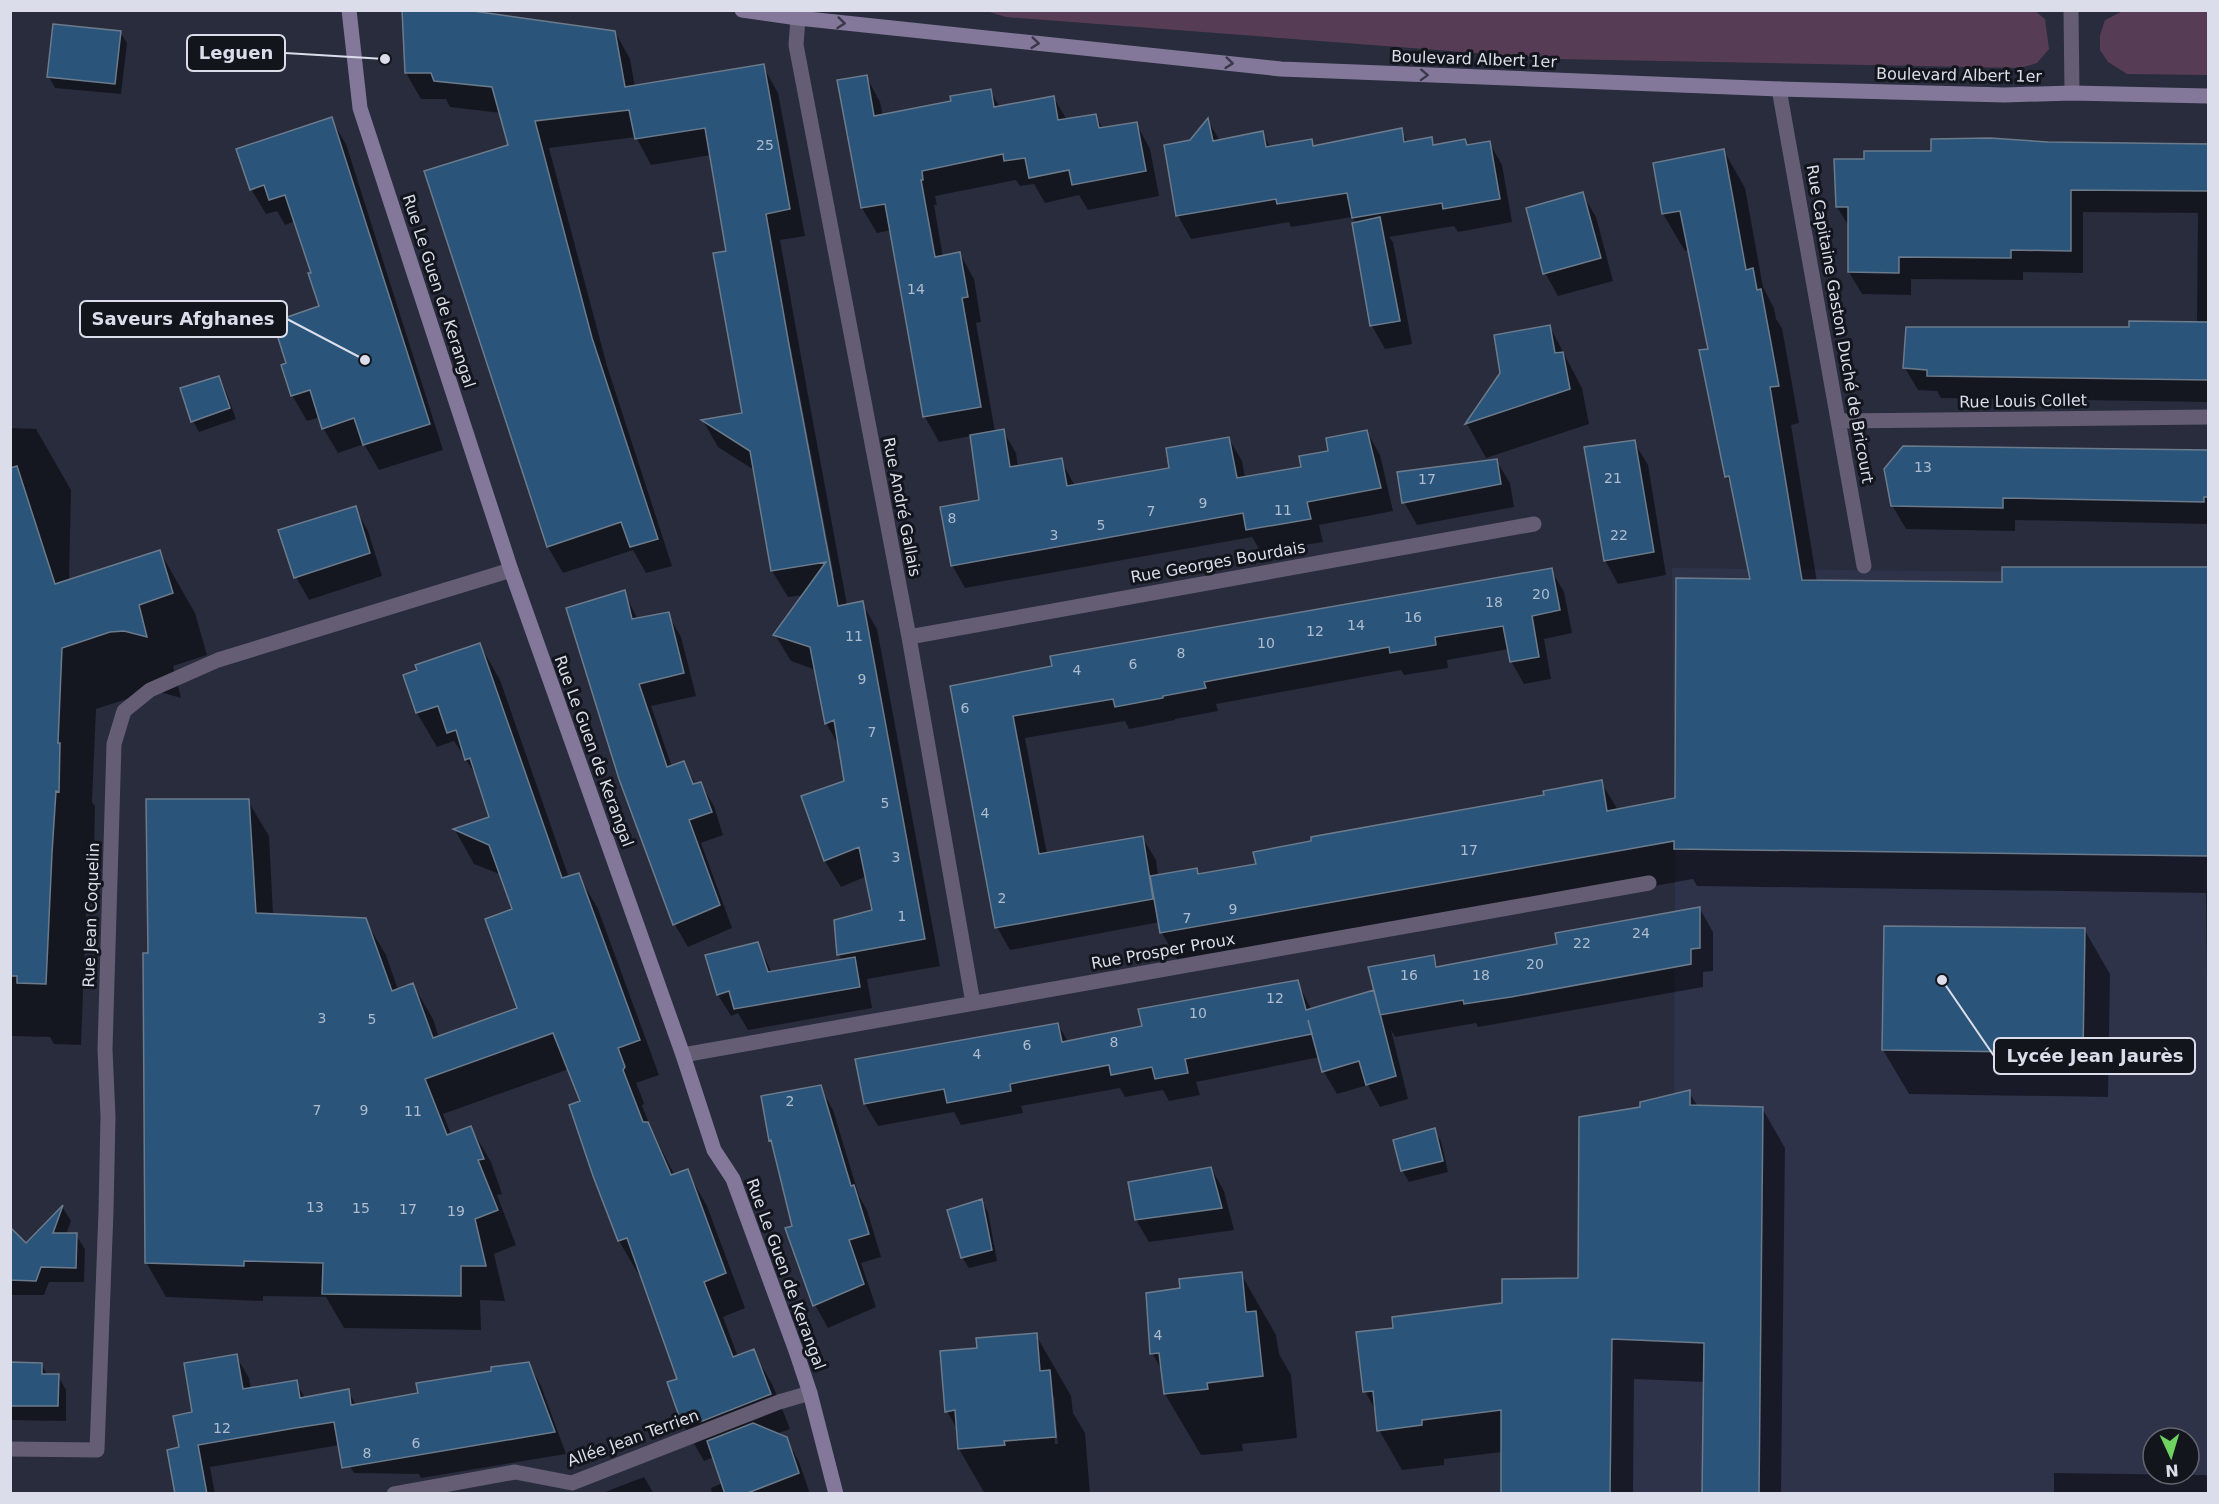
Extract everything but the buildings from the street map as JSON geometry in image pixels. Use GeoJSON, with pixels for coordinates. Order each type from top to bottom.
{"type":"FeatureCollection","features":[{"type":"Feature","properties":{"kind":"street","name":"Rue Le Guen de Kerangal"},"geometry":{"type":"LineString","coordinates":[[349,10],[360,108],[511,570],[683,1055],[714,1150],[733,1179],[810,1393],[836,1494]]}},
{"type":"Feature","properties":{"kind":"street","name":"Boulevard Albert 1er"},"geometry":{"type":"LineString","coordinates":[[742,10],[798,18],[1281,69],[1779,89],[2004,95],[2072,93],[2208,96]]}},
{"type":"Feature","properties":{"kind":"street"},"geometry":{"type":"LineString","coordinates":[[2071,10],[2072,93]]}},
{"type":"Feature","properties":{"kind":"street","name":"Rue André Gallais"},"geometry":{"type":"LineString","coordinates":[[798,18],[796,45],[909,637],[973,1003]]}},
{"type":"Feature","properties":{"kind":"street","name":"Rue Capitaine Gaston Duché de Bricourt"},"geometry":{"type":"LineString","coordinates":[[1779,89],[1864,566]]}},
{"type":"Feature","properties":{"kind":"street","name":"Rue Louis Collet"},"geometry":{"type":"LineString","coordinates":[[1839,421],[2208,417]]}},
{"type":"Feature","properties":{"kind":"street","name":"Rue Georges Bourdais"},"geometry":{"type":"LineString","coordinates":[[909,637],[1534,524]]}},
{"type":"Feature","properties":{"kind":"street","name":"Rue Jean Coquelin"},"geometry":{"type":"LineString","coordinates":[[10,1449],[97,1450],[107,1199],[108,1117],[105,1049],[114,744],[124,711],[150,690],[218,660],[511,570]]}},
{"type":"Feature","properties":{"kind":"street","name":"Rue Prosper Proux"},"geometry":{"type":"LineString","coordinates":[[683,1055],[1649,883]]}},
{"type":"Feature","properties":{"kind":"street","name":"Allée Jean Terrien"},"geometry":{"type":"LineString","coordinates":[[394,1494],[515,1472],[572,1483],[779,1402],[810,1393]]}},
{"type":"Feature","properties":{"kind":"shaded area"},"geometry":{"type":"Polygon","coordinates":[[[986,11],[2035,11],[2045,19],[2049,49],[2037,63],[2020,68],[1556,59],[1006,17],[986,11]]]}},
{"type":"Feature","properties":{"kind":"shaded area"},"geometry":{"type":"Polygon","coordinates":[[[2123,11],[2208,11],[2208,75],[2127,74],[2108,62],[2100,50],[2100,35],[2105,20],[2123,11]]]}},
{"type":"Feature","properties":{"kind":"shaded area"},"geometry":{"type":"Polygon","coordinates":[[[1672,568],[2208,574],[2208,1493],[1611,1494],[1615,1126],[1674,1111],[1675,849],[1672,568]]]}},
{"type":"Feature","properties":{"kind":"place","name":"Leguen"},"geometry":{"type":"Point","coordinates":[385,59]}},
{"type":"Feature","properties":{"kind":"place","name":"Saveurs Afghanes"},"geometry":{"type":"Point","coordinates":[365,360]}},
{"type":"Feature","properties":{"kind":"place","name":"Lycée Jean Jaurès"},"geometry":{"type":"Point","coordinates":[1942,980]}}]}
